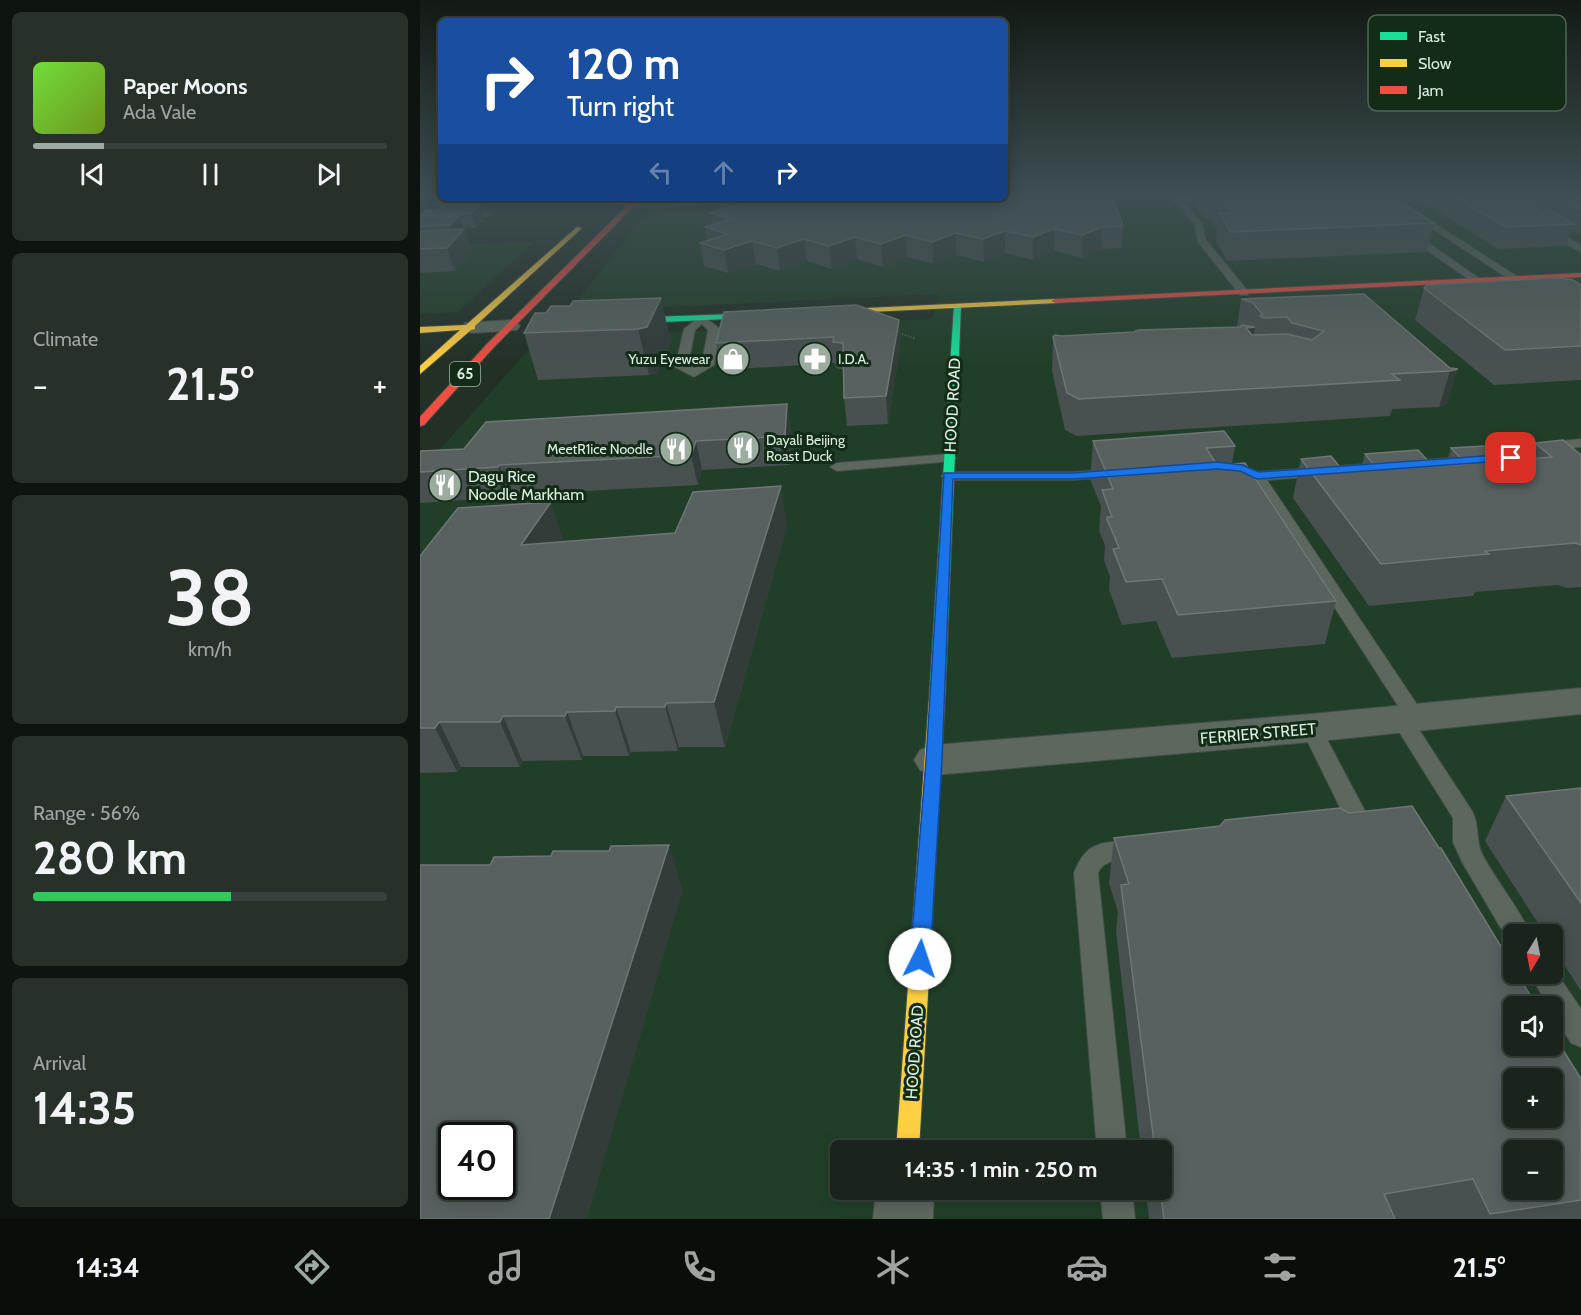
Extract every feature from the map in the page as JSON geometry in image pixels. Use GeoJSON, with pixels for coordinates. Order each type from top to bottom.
{"type":"FeatureCollection","features":[{"type":"Feature","properties":{"kind":"main road","name":"65"},"geometry":{"type":"LineString","coordinates":[[420,371],[447,345],[472,327],[553,252]]}},
{"type":"Feature","properties":{"kind":"main road","name":"65"},"geometry":{"type":"LineString","coordinates":[[420,423],[510,326],[585,252]]}},
{"type":"Feature","properties":{"kind":"main road"},"geometry":{"type":"LineString","coordinates":[[807,313],[1581,275]]}},
{"type":"Feature","properties":{"kind":"main road","name":"HOOD ROAD"},"geometry":{"type":"LineString","coordinates":[[909,1140],[934,760],[957,306]]}},
{"type":"Feature","properties":{"kind":"main road"},"geometry":{"type":"LineString","coordinates":[[611,322],[783,314]]}},
{"type":"Feature","properties":{"kind":"main road"},"geometry":{"type":"LineString","coordinates":[[510,326],[531,325]]}},
{"type":"Feature","properties":{"kind":"main road"},"geometry":{"type":"LineString","coordinates":[[420,330],[472,327]]}},
{"type":"Feature","properties":{"kind":"street"},"geometry":{"type":"LineString","coordinates":[[472,327],[510,326]]}},
{"type":"Feature","properties":{"kind":"street","name":"FERRIER STREET"},"geometry":{"type":"LineString","coordinates":[[934,760],[1311,728],[1581,701]]}},
{"type":"Feature","properties":{"kind":"street"},"geometry":{"type":"LineString","coordinates":[[903,1219],[904,1200]]}},
{"type":"Feature","properties":{"kind":"lane"},"geometry":{"type":"LineString","coordinates":[[1211,252],[1244,293]]}},
{"type":"Feature","properties":{"kind":"lane"},"geometry":{"type":"LineString","coordinates":[[1436,252],[1478,281]]}},
{"type":"Feature","properties":{"kind":"lane"},"geometry":{"type":"LineString","coordinates":[[1473,252],[1516,279]]}},
{"type":"Feature","properties":{"kind":"lane"},"geometry":{"type":"LineString","coordinates":[[1540,277],[1556,288]]}},
{"type":"Feature","properties":{"kind":"lane"},"geometry":{"type":"LineString","coordinates":[[691,388],[694,372],[708,364],[714,328],[702,318],[690,329],[681,367],[694,372]]}},
{"type":"Feature","properties":{"kind":"lane"},"geometry":{"type":"LineString","coordinates":[[1581,443],[1552,446],[1581,470]]}},
{"type":"Feature","properties":{"kind":"lane"},"geometry":{"type":"LineString","coordinates":[[1257,476],[1534,456],[1581,497]]}},
{"type":"Feature","properties":{"kind":"lane"},"geometry":{"type":"LineString","coordinates":[[837,467],[949,459]]}},
{"type":"Feature","properties":{"kind":"lane"},"geometry":{"type":"LineString","coordinates":[[1242,468],[1257,476],[1408,718],[1464,818],[1465,842],[1474,862],[1512,924]]}},
{"type":"Feature","properties":{"kind":"lane"},"geometry":{"type":"LineString","coordinates":[[948,476],[1073,476],[1128,472]]}},
{"type":"Feature","properties":{"kind":"lane"},"geometry":{"type":"LineString","coordinates":[[1311,728],[1362,828]]}},
{"type":"Feature","properties":{"kind":"lane"},"geometry":{"type":"LineString","coordinates":[[1111,1140],[1086,873],[1091,860],[1104,853],[1162,847]]}},
{"type":"Feature","properties":{"kind":"lane"},"geometry":{"type":"LineString","coordinates":[[1549,984],[1581,1034]]}},
{"type":"Feature","properties":{"kind":"lane"},"geometry":{"type":"LineString","coordinates":[[1117,1200],[1119,1219]]}},
{"type":"Feature","properties":{"kind":"shaded area"},"geometry":{"type":"Polygon","coordinates":[[[420,252],[523,252],[458,312],[420,314],[420,252]]]}},
{"type":"Feature","properties":{"kind":"shaded area"},"geometry":{"type":"Polygon","coordinates":[[[616,252],[1581,252],[1581,1219],[420,1219],[420,472],[538,339],[932,319],[938,294],[569,312],[616,252]]]}},
{"type":"Feature","properties":{"kind":"building"},"geometry":{"type":"Polygon","coordinates":[[[1559,278],[1573,280],[1581,285],[1581,346],[1505,350],[1424,288],[1427,285],[1559,278]]]}},
{"type":"Feature","properties":{"kind":"building"},"geometry":{"type":"Polygon","coordinates":[[[1364,294],[1450,368],[1458,369],[1392,374],[1400,380],[1079,399],[1067,393],[1053,337],[1055,335],[1138,330],[1240,327],[1242,325],[1255,327],[1246,328],[1252,335],[1287,334],[1312,340],[1324,331],[1292,323],[1287,317],[1263,318],[1252,302],[1241,299],[1364,294]]]}},
{"type":"Feature","properties":{"kind":"building"},"geometry":{"type":"Polygon","coordinates":[[[661,298],[647,327],[524,333],[535,313],[546,313],[551,306],[570,306],[573,301],[661,298]]]}},
{"type":"Feature","properties":{"kind":"building"},"geometry":{"type":"Polygon","coordinates":[[[856,305],[899,320],[886,396],[844,398],[843,343],[833,342],[834,337],[716,343],[724,312],[856,305]]]}},
{"type":"Feature","properties":{"kind":"building"},"geometry":{"type":"Polygon","coordinates":[[[787,404],[785,436],[696,441],[691,455],[499,465],[498,467],[420,472],[420,451],[464,449],[486,422],[787,404]]]}},
{"type":"Feature","properties":{"kind":"building"},"geometry":{"type":"Polygon","coordinates":[[[1224,431],[1235,446],[1206,448],[1217,465],[1245,463],[1336,601],[1178,615],[1162,579],[1126,582],[1113,549],[1119,548],[1107,519],[1107,517],[1112,517],[1102,490],[1113,489],[1093,441],[1224,431]]]}},
{"type":"Feature","properties":{"kind":"building"},"geometry":{"type":"Polygon","coordinates":[[[1563,440],[1581,455],[1581,545],[1575,543],[1485,551],[1489,554],[1381,564],[1301,459],[1331,456],[1344,472],[1378,470],[1365,454],[1418,450],[1433,466],[1466,464],[1451,448],[1503,445],[1519,460],[1552,457],[1535,443],[1563,440]]]}},
{"type":"Feature","properties":{"kind":"building"},"geometry":{"type":"Polygon","coordinates":[[[781,486],[714,702],[666,703],[665,707],[616,707],[615,711],[567,712],[565,716],[503,716],[500,722],[439,722],[435,728],[420,728],[420,556],[458,508],[551,502],[521,545],[675,533],[693,492],[781,486]]]}},
{"type":"Feature","properties":{"kind":"building"},"geometry":{"type":"Polygon","coordinates":[[[1581,788],[1581,903],[1506,796],[1581,788]]]}},
{"type":"Feature","properties":{"kind":"building"},"geometry":{"type":"Polygon","coordinates":[[[1412,806],[1441,848],[1503,950],[1503,984],[1523,984],[1531,996],[1503,996],[1503,1056],[1563,1056],[1563,1050],[1581,1079],[1581,1200],[1490,1214],[1473,1179],[1384,1194],[1395,1219],[1164,1219],[1161,1200],[1172,1200],[1172,1140],[1154,1140],[1121,885],[1129,884],[1114,838],[1220,826],[1225,820],[1340,808],[1349,813],[1412,806]]]}},
{"type":"Feature","properties":{"kind":"building"},"geometry":{"type":"Polygon","coordinates":[[[669,845],[549,1219],[420,1219],[420,865],[490,865],[494,857],[551,856],[553,851],[609,851],[611,846],[669,845]]]}},
{"type":"Feature","properties":{"kind":"traffic: fast"},"geometry":{"type":"LineString","coordinates":[[937,699],[957,306]]}},
{"type":"Feature","properties":{"kind":"traffic: fast"},"geometry":{"type":"LineString","coordinates":[[621,321],[767,315]]}},
{"type":"Feature","properties":{"kind":"traffic: slow"},"geometry":{"type":"LineString","coordinates":[[420,371],[552,252]]}},
{"type":"Feature","properties":{"kind":"traffic: slow"},"geometry":{"type":"LineString","coordinates":[[825,312],[1055,301]]}},
{"type":"Feature","properties":{"kind":"traffic: slow"},"geometry":{"type":"LineString","coordinates":[[420,330],[472,327]]}},
{"type":"Feature","properties":{"kind":"traffic: slow"},"geometry":{"type":"LineString","coordinates":[[908,1140],[937,699]]}},
{"type":"Feature","properties":{"kind":"traffic: jam"},"geometry":{"type":"LineString","coordinates":[[420,423],[491,345],[585,252]]}},
{"type":"Feature","properties":{"kind":"traffic: jam"},"geometry":{"type":"LineString","coordinates":[[1055,301],[1581,275]]}},
{"type":"Feature","properties":{"kind":"place","name":"Yuzu Eyewear"},"geometry":{"type":"Point","coordinates":[733,359]}},
{"type":"Feature","properties":{"kind":"place","name":"I.D.A."},"geometry":{"type":"Point","coordinates":[815,359]}},
{"type":"Feature","properties":{"kind":"place","name":"Dayali Beijing Roast Duck"},"geometry":{"type":"Point","coordinates":[743,448]}},
{"type":"Feature","properties":{"kind":"place","name":"MeetR1ice Noodle"},"geometry":{"type":"Point","coordinates":[676,449]}},
{"type":"Feature","properties":{"kind":"place","name":"Dagu Rice Noodle Markham"},"geometry":{"type":"Point","coordinates":[445,485]}},
{"type":"Feature","properties":{"kind":"route"},"geometry":{"type":"LineString","coordinates":[[920,959],[934,760],[948,476],[1073,476],[1217,465],[1242,468],[1257,476],[1511,458]]}}]}
